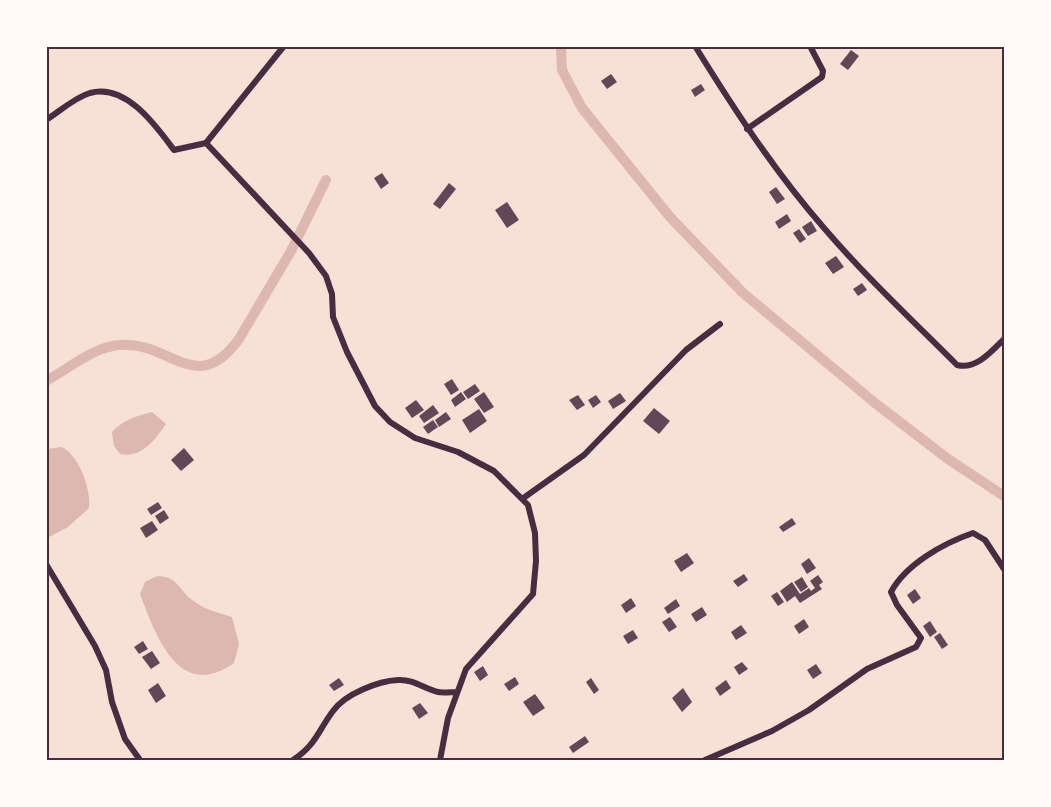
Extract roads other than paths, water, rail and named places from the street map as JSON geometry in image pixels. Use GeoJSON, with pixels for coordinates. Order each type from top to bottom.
{"type":"FeatureCollection","features":[{"type":"Feature","properties":{"kind":"street"},"geometry":{"type":"LineString","coordinates":[[46,120],[75,100],[92,93],[113,93],[146,115],[174,150],[206,143],[284,46]]}},
{"type":"Feature","properties":{"kind":"street"},"geometry":{"type":"LineString","coordinates":[[695,46],[747,129],[823,227],[880,289],[957,365],[964,367],[976,364],[1005,339]]}},
{"type":"Feature","properties":{"kind":"street"},"geometry":{"type":"LineString","coordinates":[[747,129],[822,77],[823,70],[810,46]]}},
{"type":"Feature","properties":{"kind":"street"},"geometry":{"type":"LineString","coordinates":[[206,143],[309,253],[330,284],[333,316],[347,352],[375,406],[390,422],[415,438],[458,452],[494,471],[528,505],[535,533],[536,561],[533,594],[466,669],[456,692],[440,760]]}},
{"type":"Feature","properties":{"kind":"street"},"geometry":{"type":"LineString","coordinates":[[522,499],[584,455],[686,350],[720,324]]}},
{"type":"Feature","properties":{"kind":"street"},"geometry":{"type":"LineString","coordinates":[[705,760],[772,731],[809,710],[867,669],[916,648],[921,638],[897,605],[891,592],[909,571],[941,547],[973,533],[984,540],[1005,569]]}},
{"type":"Feature","properties":{"kind":"street"},"geometry":{"type":"LineString","coordinates":[[46,564],[95,646],[106,670],[112,702],[125,739],[140,760]]}},
{"type":"Feature","properties":{"kind":"street"},"geometry":{"type":"LineString","coordinates":[[293,760],[308,750],[333,710],[343,700],[370,687],[399,680],[418,682],[438,692],[456,692]]}},
{"type":"Feature","properties":{"kind":"waterway"},"geometry":{"type":"LineString","coordinates":[[561,46],[562,70],[582,108],[670,217],[743,293],[875,403],[948,459],[1004,496]]}},
{"type":"Feature","properties":{"kind":"waterway"},"geometry":{"type":"LineString","coordinates":[[46,381],[91,354],[111,346],[138,346],[196,366],[209,364],[224,356],[239,339],[291,251],[326,180]]}}]}
